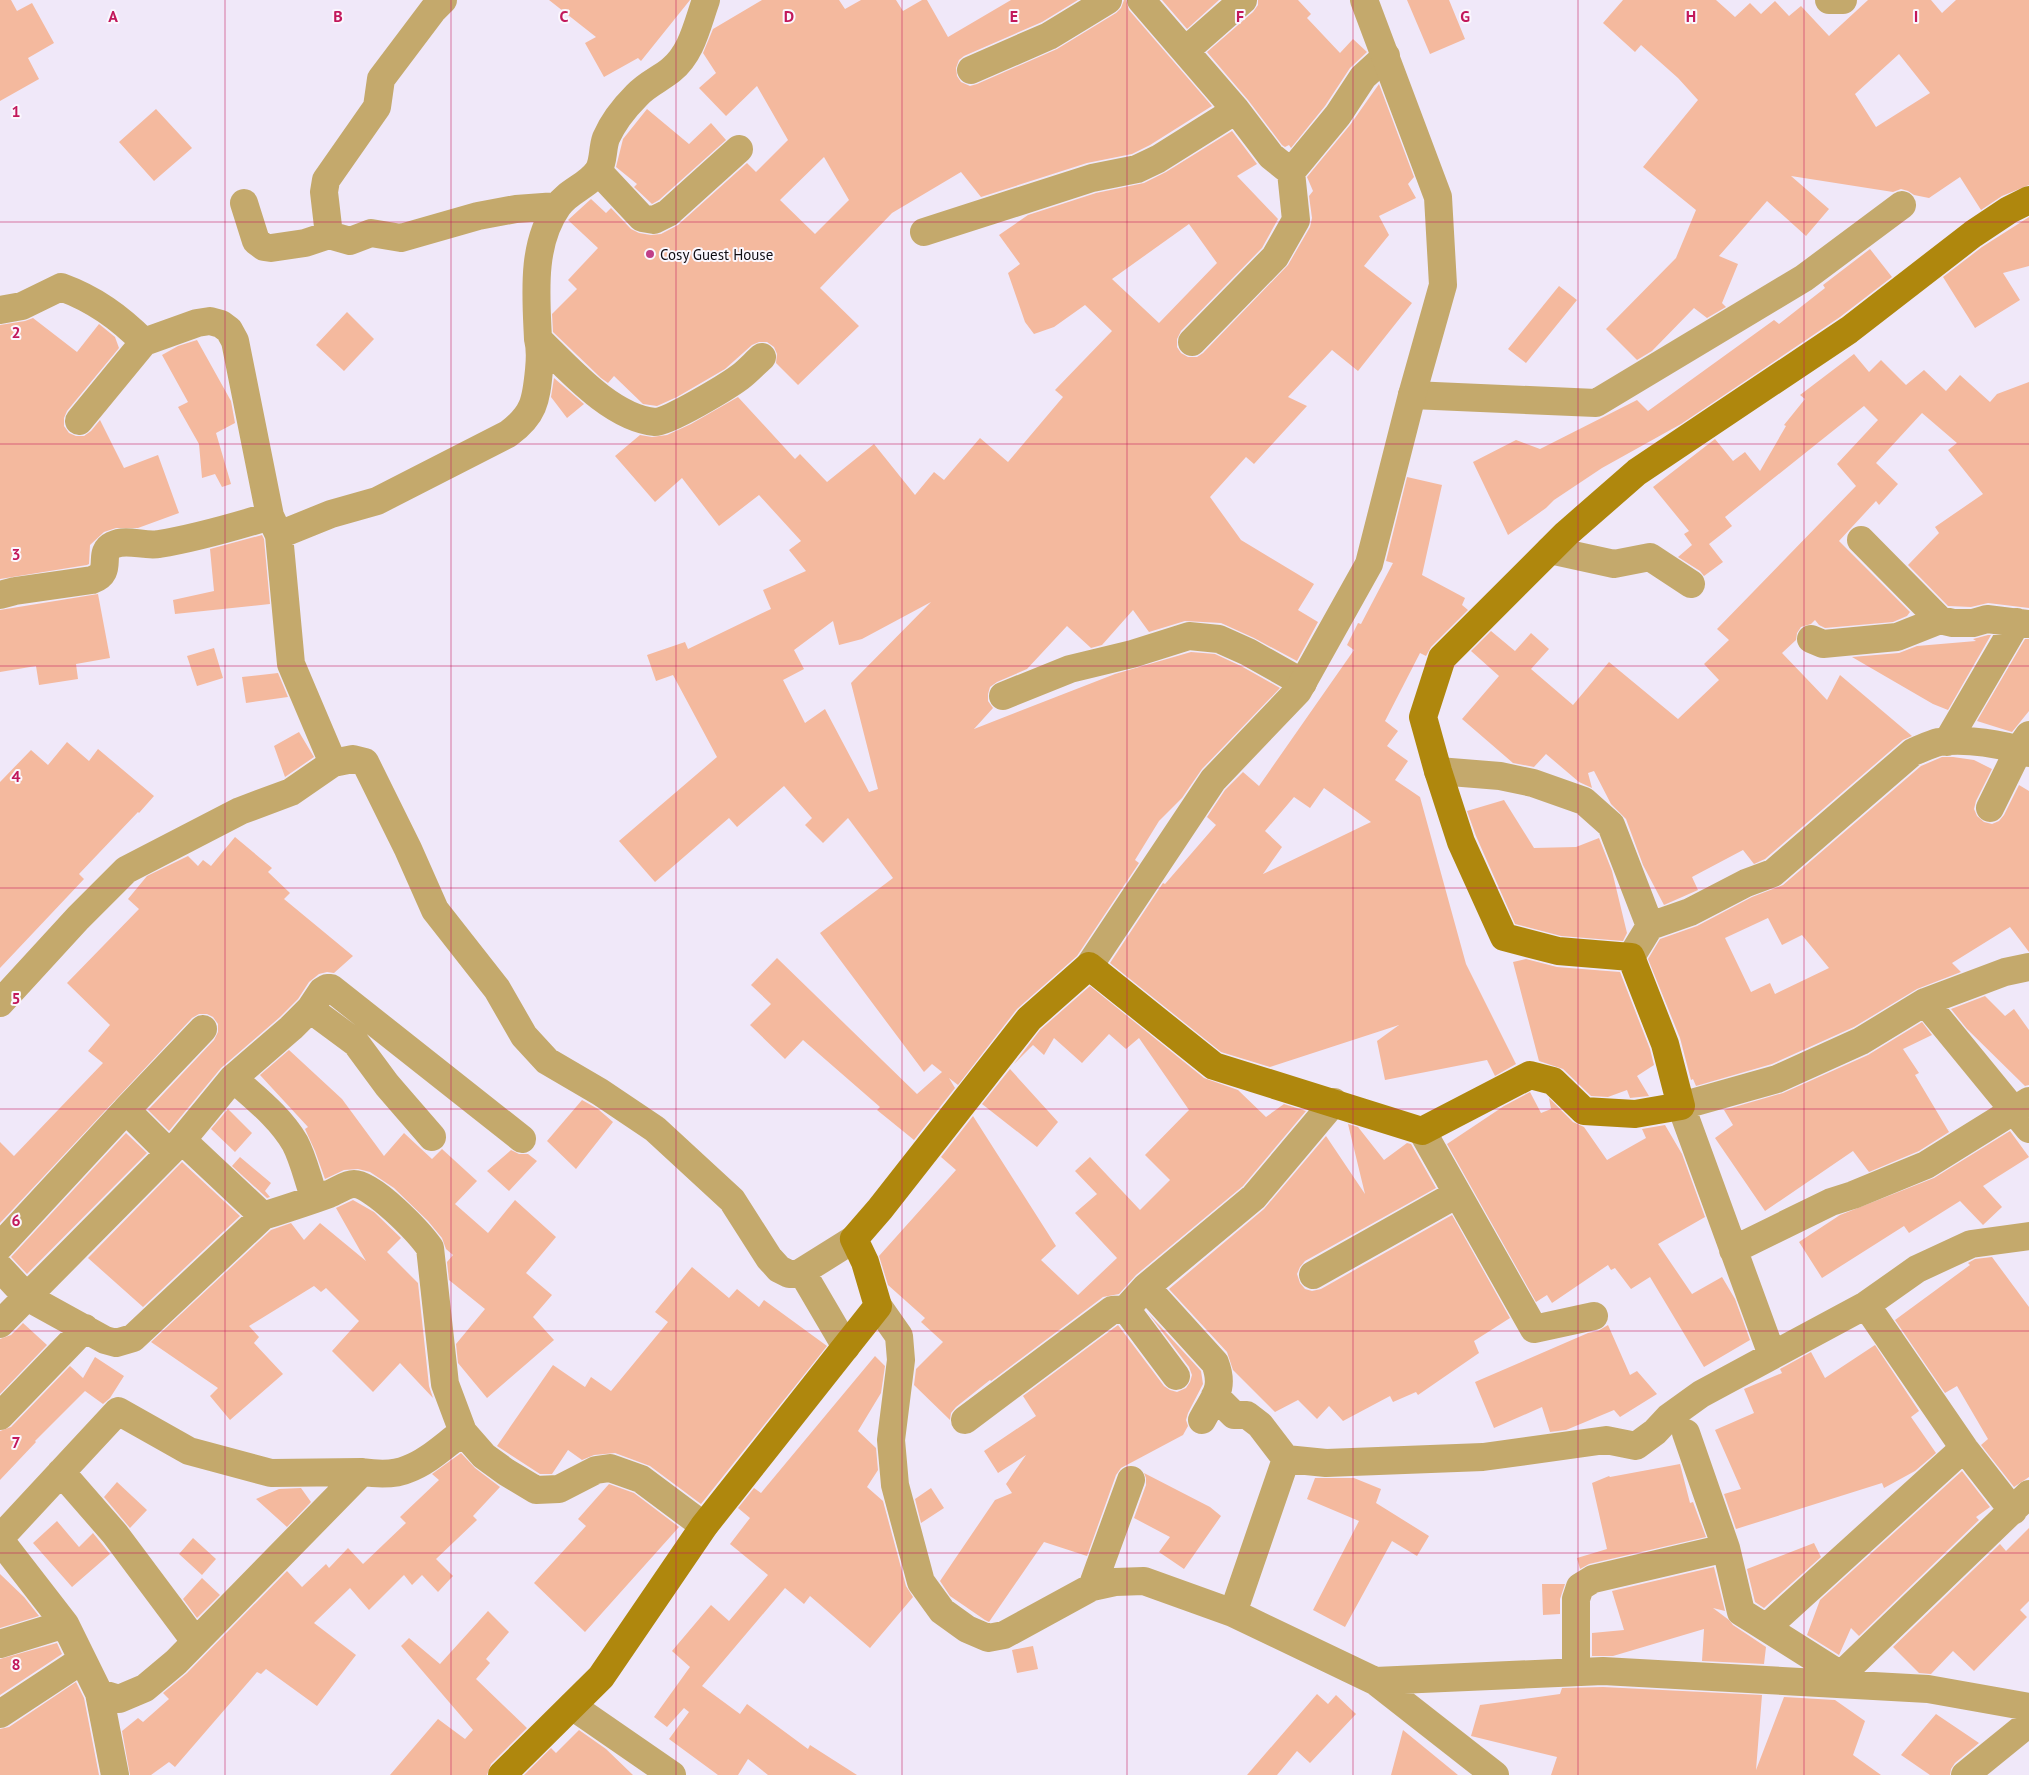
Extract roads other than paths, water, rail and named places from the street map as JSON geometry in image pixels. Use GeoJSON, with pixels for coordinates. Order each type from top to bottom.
{"type":"FeatureCollection","features":[{"type":"Feature","properties":{"kind":"main road"},"geometry":{"type":"LineString","coordinates":[[502,1775],[601,1677],[704,1526],[878,1306],[865,1262],[854,1239],[880,1209],[1029,1019],[1089,966],[1214,1066],[1422,1131],[1530,1075],[1553,1082],[1584,1111],[1636,1114],[1681,1106],[1665,1044],[1631,957],[1558,952],[1504,937],[1461,842],[1423,717],[1442,658],[1550,550],[1637,472],[1849,330],[1973,234],[2019,205]]}},
{"type":"Feature","properties":{"kind":"street"},"geometry":{"type":"LineString","coordinates":[[329,235],[324,192],[326,180],[377,107],[382,79],[432,10],[443,0]]}},
{"type":"Feature","properties":{"kind":"street"},"geometry":{"type":"LineString","coordinates":[[0,595],[101,577],[104,573],[106,552],[111,545],[120,542],[156,545],[208,534],[275,526],[378,502],[508,434],[522,424],[536,400],[541,349],[538,339],[536,276],[546,226],[558,206],[569,193],[588,181],[598,171],[606,139],[617,119],[638,93],[652,81],[669,72],[686,55],[706,0]]}},
{"type":"Feature","properties":{"kind":"street"},"geometry":{"type":"LineString","coordinates":[[971,70],[1049,36],[1108,0]]}},
{"type":"Feature","properties":{"kind":"street"},"geometry":{"type":"LineString","coordinates":[[1141,0],[1236,110],[1271,156],[1291,172],[1296,220],[1275,256],[1192,342]]}},
{"type":"Feature","properties":{"kind":"street"},"geometry":{"type":"LineString","coordinates":[[1186,51],[1243,0]]}},
{"type":"Feature","properties":{"kind":"street"},"geometry":{"type":"LineString","coordinates":[[1089,966],[1213,780],[1298,691],[1370,564],[1412,395],[1443,285],[1438,197],[1364,0]]}},
{"type":"Feature","properties":{"kind":"street"},"geometry":{"type":"LineString","coordinates":[[1829,0],[1843,0]]}},
{"type":"Feature","properties":{"kind":"street"},"geometry":{"type":"LineString","coordinates":[[1291,172],[1338,115],[1364,77],[1386,56]]}},
{"type":"Feature","properties":{"kind":"street"},"geometry":{"type":"LineString","coordinates":[[924,232],[1082,181],[1136,169],[1158,159],[1236,110]]}},
{"type":"Feature","properties":{"kind":"street"},"geometry":{"type":"LineString","coordinates":[[598,171],[642,218],[654,220],[668,213],[739,149]]}},
{"type":"Feature","properties":{"kind":"street"},"geometry":{"type":"LineString","coordinates":[[244,203],[253,236],[259,245],[264,247],[305,244],[329,235],[350,241],[371,233],[401,238],[478,216],[516,209],[558,206]]}},
{"type":"Feature","properties":{"kind":"street"},"geometry":{"type":"LineString","coordinates":[[1412,395],[1596,403],[1804,278],[1902,205]]}},
{"type":"Feature","properties":{"kind":"street"},"geometry":{"type":"LineString","coordinates":[[0,310],[22,306],[61,287],[82,295],[121,320],[144,342]]}},
{"type":"Feature","properties":{"kind":"street"},"geometry":{"type":"LineString","coordinates":[[79,420],[144,342],[210,320],[229,330],[235,341],[275,526],[291,664],[334,762]]}},
{"type":"Feature","properties":{"kind":"street"},"geometry":{"type":"LineString","coordinates":[[538,339],[592,390],[625,412],[657,422],[674,416],[740,378],[762,357]]}},
{"type":"Feature","properties":{"kind":"street"},"geometry":{"type":"LineString","coordinates":[[1861,540],[1940,620],[1953,623],[1973,623],[1987,619],[2023,623],[1947,742]]}},
{"type":"Feature","properties":{"kind":"street"},"geometry":{"type":"LineString","coordinates":[[1550,550],[1614,564],[1650,557],[1691,584]]}},
{"type":"Feature","properties":{"kind":"street"},"geometry":{"type":"LineString","coordinates":[[1811,639],[1823,644],[1897,637],[1940,620]]}},
{"type":"Feature","properties":{"kind":"street"},"geometry":{"type":"LineString","coordinates":[[1003,696],[1070,669],[1132,654],[1189,636],[1219,639],[1248,652],[1303,683]]}},
{"type":"Feature","properties":{"kind":"street"},"geometry":{"type":"LineString","coordinates":[[1631,957],[1650,926],[1690,912],[1746,884],[1773,873],[1913,752],[1937,743],[1963,740],[2025,746],[1990,808]]}},
{"type":"Feature","properties":{"kind":"street"},"geometry":{"type":"LineString","coordinates":[[0,1003],[78,918],[126,870],[240,811],[292,792],[334,762],[352,759],[365,762],[408,849],[435,910],[497,989],[524,1036],[547,1060],[600,1092],[655,1129],[732,1200],[769,1258],[779,1269],[789,1274],[798,1274],[854,1239]]}},
{"type":"Feature","properties":{"kind":"street"},"geometry":{"type":"LineString","coordinates":[[1438,771],[1508,778],[1533,783],[1584,801],[1611,825],[1650,926]]}},
{"type":"Feature","properties":{"kind":"street"},"geometry":{"type":"LineString","coordinates":[[1772,1355],[1681,1106],[1777,1079],[1861,1041],[1925,1002],[2005,972],[2029,968]]}},
{"type":"Feature","properties":{"kind":"street"},"geometry":{"type":"LineString","coordinates":[[0,1324],[175,1146],[233,1078],[310,1009],[322,991],[327,988],[331,988],[522,1138]]}},
{"type":"Feature","properties":{"kind":"street"},"geometry":{"type":"LineString","coordinates":[[1733,1250],[1831,1202],[1926,1165],[2024,1113],[1925,1002]]}},
{"type":"Feature","properties":{"kind":"street"},"geometry":{"type":"LineString","coordinates":[[310,1009],[356,1043],[388,1085],[432,1137]]}},
{"type":"Feature","properties":{"kind":"street"},"geometry":{"type":"LineString","coordinates":[[0,1246],[203,1029]]}},
{"type":"Feature","properties":{"kind":"street"},"geometry":{"type":"LineString","coordinates":[[233,1078],[263,1104],[286,1129],[296,1146],[315,1199]]}},
{"type":"Feature","properties":{"kind":"street"},"geometry":{"type":"LineString","coordinates":[[965,1420],[1112,1310],[1126,1309],[1146,1287],[1254,1197],[1334,1102]]}},
{"type":"Feature","properties":{"kind":"street"},"geometry":{"type":"LineString","coordinates":[[126,1110],[175,1146],[263,1216]]}},
{"type":"Feature","properties":{"kind":"street"},"geometry":{"type":"LineString","coordinates":[[1422,1131],[1534,1329],[1594,1316]]}},
{"type":"Feature","properties":{"kind":"street"},"geometry":{"type":"LineString","coordinates":[[0,1268],[27,1297],[105,1340],[116,1343],[133,1338],[263,1216],[356,1184],[371,1189],[422,1236],[430,1248],[445,1384],[463,1432],[484,1456],[536,1490],[559,1489],[596,1470],[610,1468],[641,1479],[704,1526]]}},
{"type":"Feature","properties":{"kind":"street"},"geometry":{"type":"LineString","coordinates":[[1313,1276],[1457,1194]]}},
{"type":"Feature","properties":{"kind":"street"},"geometry":{"type":"LineString","coordinates":[[1215,1396],[1234,1415],[1247,1415],[1260,1425],[1286,1459],[1326,1463],[1483,1457],[1606,1440],[1636,1446],[1655,1432],[1669,1417],[1693,1400],[1866,1305],[1917,1270],[1971,1244],[2029,1236]]}},
{"type":"Feature","properties":{"kind":"street"},"geometry":{"type":"LineString","coordinates":[[802,1272],[846,1347]]}},
{"type":"Feature","properties":{"kind":"street"},"geometry":{"type":"LineString","coordinates":[[1146,1287],[1216,1363],[1220,1376],[1220,1386],[1202,1420]]}},
{"type":"Feature","properties":{"kind":"street"},"geometry":{"type":"LineString","coordinates":[[1840,1679],[2021,1502],[1964,1448],[1866,1305]]}},
{"type":"Feature","properties":{"kind":"street"},"geometry":{"type":"LineString","coordinates":[[878,1306],[899,1336],[901,1360],[892,1440],[895,1485],[922,1582],[942,1611],[967,1629],[988,1638],[1004,1635],[1092,1587],[1115,1582],[1144,1581],[1233,1613],[1375,1681],[1496,1775]]}},
{"type":"Feature","properties":{"kind":"street"},"geometry":{"type":"LineString","coordinates":[[1126,1309],[1176,1376]]}},
{"type":"Feature","properties":{"kind":"street"},"geometry":{"type":"LineString","coordinates":[[0,1416],[85,1328]]}},
{"type":"Feature","properties":{"kind":"street"},"geometry":{"type":"LineString","coordinates":[[115,1775],[99,1693],[65,1624],[0,1539],[118,1412],[189,1451],[271,1473],[362,1472],[376,1474],[407,1470],[421,1463],[463,1432]]}},
{"type":"Feature","properties":{"kind":"street"},"geometry":{"type":"LineString","coordinates":[[1686,1433],[1726,1548],[1741,1612],[1767,1626],[1840,1679]]}},
{"type":"Feature","properties":{"kind":"street"},"geometry":{"type":"LineString","coordinates":[[1767,1626],[1964,1448]]}},
{"type":"Feature","properties":{"kind":"street"},"geometry":{"type":"LineString","coordinates":[[1233,1613],[1286,1459]]}},
{"type":"Feature","properties":{"kind":"street"},"geometry":{"type":"LineString","coordinates":[[61,1472],[115,1534],[195,1641]]}},
{"type":"Feature","properties":{"kind":"street"},"geometry":{"type":"LineString","coordinates":[[99,1693],[119,1699],[145,1688],[176,1662],[362,1472]]}},
{"type":"Feature","properties":{"kind":"street"},"geometry":{"type":"LineString","coordinates":[[1092,1587],[1131,1480]]}},
{"type":"Feature","properties":{"kind":"street"},"geometry":{"type":"LineString","coordinates":[[1576,1672],[1576,1599],[1580,1587],[1593,1579],[1726,1548]]}},
{"type":"Feature","properties":{"kind":"street"},"geometry":{"type":"LineString","coordinates":[[0,1644],[65,1624]]}},
{"type":"Feature","properties":{"kind":"street"},"geometry":{"type":"LineString","coordinates":[[0,1714],[82,1660]]}},
{"type":"Feature","properties":{"kind":"street"},"geometry":{"type":"LineString","coordinates":[[1375,1681],[1603,1671],[1840,1679],[1928,1689],[2029,1707]]}},
{"type":"Feature","properties":{"kind":"street"},"geometry":{"type":"LineString","coordinates":[[572,1706],[672,1775]]}},
{"type":"Feature","properties":{"kind":"street"},"geometry":{"type":"LineString","coordinates":[[1965,1775],[2029,1723]]}},
{"type":"Feature","properties":{"kind":"place","name":"Cosy Guest House"},"geometry":{"type":"Point","coordinates":[650,254]}}]}
